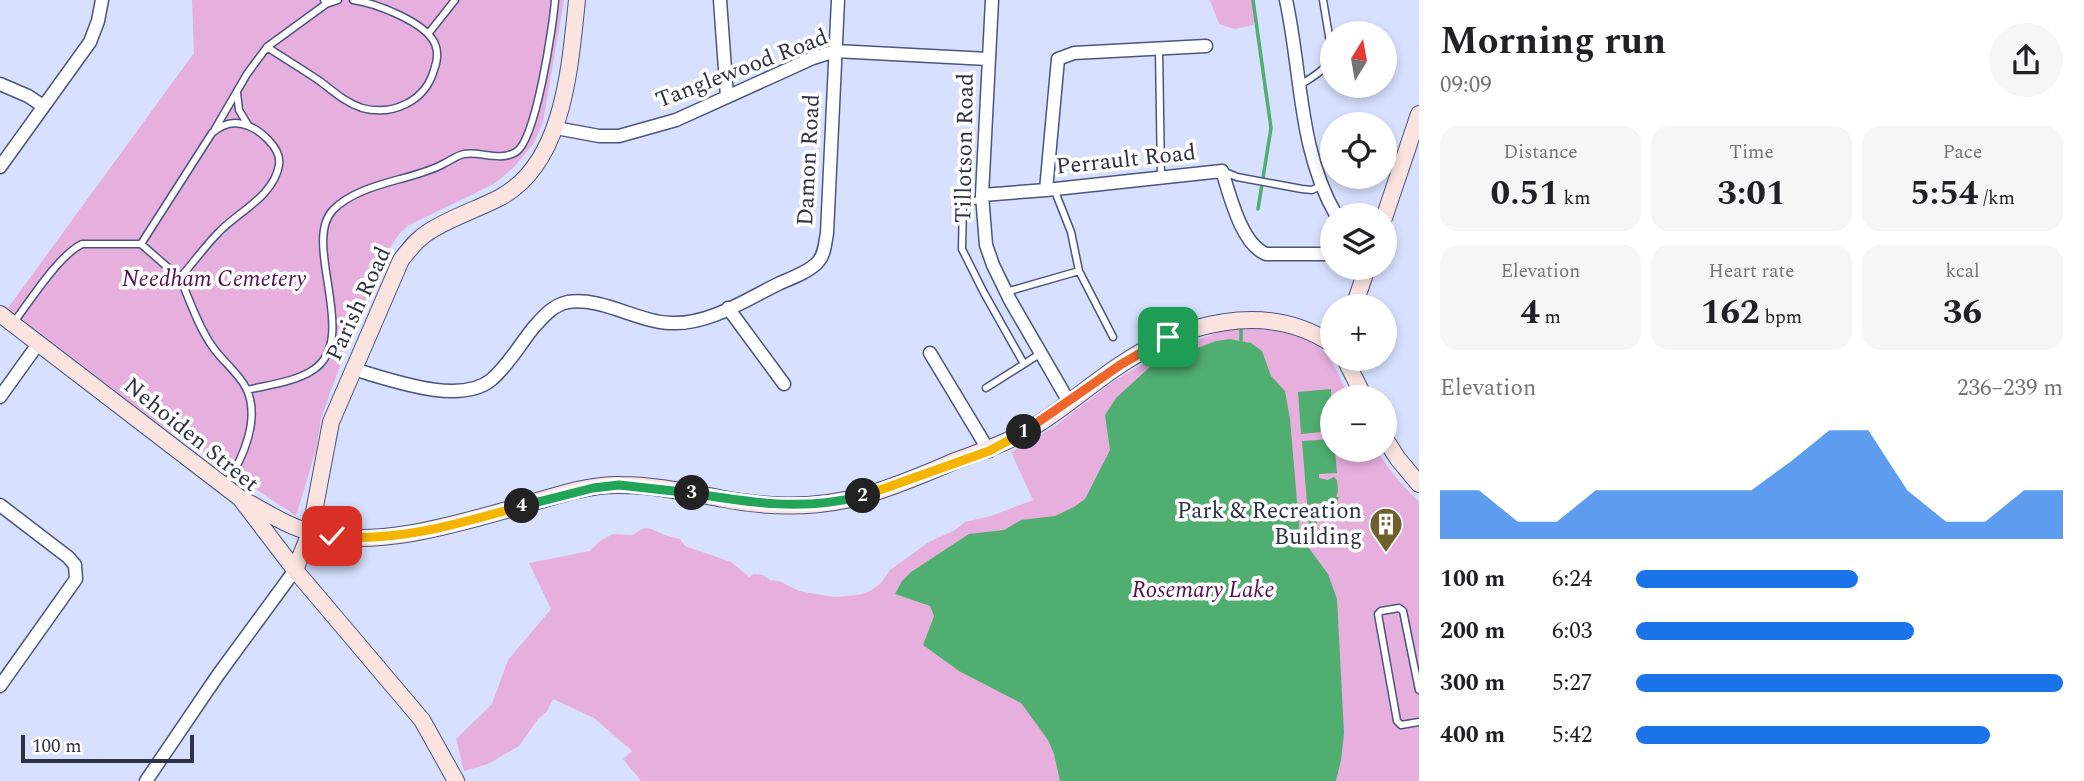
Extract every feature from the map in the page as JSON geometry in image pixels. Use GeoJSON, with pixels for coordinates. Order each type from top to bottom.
{"type":"FeatureCollection","features":[{"type":"Feature","properties":{"kind":"street"},"geometry":{"type":"LineString","coordinates":[[0,167],[93,35],[102,0]]}},
{"type":"Feature","properties":{"kind":"street","name":"Parish Road"},"geometry":{"type":"LineString","coordinates":[[295,570],[310,533],[328,430],[401,260],[428,232],[503,196],[526,179],[556,128],[562,105],[577,0]]}},
{"type":"Feature","properties":{"kind":"street"},"geometry":{"type":"LineString","coordinates":[[720,0],[727,96]]}},
{"type":"Feature","properties":{"kind":"street","name":"Damon Road"},"geometry":{"type":"LineString","coordinates":[[353,369],[414,386],[439,390],[469,390],[482,386],[498,374],[533,329],[559,304],[587,303],[672,323],[702,319],[817,263],[824,252],[827,233],[838,0]]}},
{"type":"Feature","properties":{"kind":"street","name":"Tillotson Road"},"geometry":{"type":"LineString","coordinates":[[992,0],[982,197],[986,245],[1006,292],[1069,402]]}},
{"type":"Feature","properties":{"kind":"street"},"geometry":{"type":"LineString","coordinates":[[1286,0],[1304,127],[1320,183]]}},
{"type":"Feature","properties":{"kind":"street","name":"Perrault Road"},"geometry":{"type":"LineString","coordinates":[[1050,190],[1058,59],[1074,53],[1206,46]]}},
{"type":"Feature","properties":{"kind":"street","name":"Tanglewood Road"},"geometry":{"type":"LineString","coordinates":[[556,128],[599,136],[620,136],[676,120],[835,51],[988,59]]}},
{"type":"Feature","properties":{"kind":"street"},"geometry":{"type":"LineString","coordinates":[[0,83],[29,96],[43,106]]}},
{"type":"Feature","properties":{"kind":"street"},"geometry":{"type":"LineString","coordinates":[[1390,203],[1416,137],[1419,114]]}},
{"type":"Feature","properties":{"kind":"street","name":"Perrault Road"},"geometry":{"type":"LineString","coordinates":[[982,197],[1222,171],[1243,229],[1259,251],[1266,254],[1320,254]]}},
{"type":"Feature","properties":{"kind":"street"},"geometry":{"type":"LineString","coordinates":[[729,308],[784,384]]}},
{"type":"Feature","properties":{"kind":"street","name":"Nehoiden Street"},"geometry":{"type":"LineString","coordinates":[[6,318],[240,498],[295,570],[422,720],[456,781]]}},
{"type":"Feature","properties":{"kind":"street"},"geometry":{"type":"LineString","coordinates":[[240,498],[310,533],[355,539],[402,534],[483,517],[555,496],[619,485],[653,487],[760,504],[834,503],[865,495],[989,451],[1027,431],[1120,365],[1168,337],[1212,324],[1255,318],[1295,326],[1320,338]]}},
{"type":"Feature","properties":{"kind":"street"},"geometry":{"type":"LineString","coordinates":[[0,397],[38,344]]}},
{"type":"Feature","properties":{"kind":"street"},"geometry":{"type":"LineString","coordinates":[[930,353],[989,451]]}},
{"type":"Feature","properties":{"kind":"street"},"geometry":{"type":"LineString","coordinates":[[1397,458],[1419,484]]}},
{"type":"Feature","properties":{"kind":"street"},"geometry":{"type":"LineString","coordinates":[[0,505],[75,565],[76,579],[0,686]]}},
{"type":"Feature","properties":{"kind":"street"},"geometry":{"type":"LineString","coordinates":[[146,781],[218,675],[295,570]]}},
{"type":"Feature","properties":{"kind":"lane"},"geometry":{"type":"LineString","coordinates":[[141,244],[237,89],[267,47],[325,2],[338,0]]}},
{"type":"Feature","properties":{"kind":"lane"},"geometry":{"type":"LineString","coordinates":[[267,47],[346,101],[363,108],[382,110],[411,102],[425,89],[432,76],[437,55],[429,34],[393,13],[353,0]]}},
{"type":"Feature","properties":{"kind":"lane"},"geometry":{"type":"LineString","coordinates":[[429,34],[455,0]]}},
{"type":"Feature","properties":{"kind":"lane"},"geometry":{"type":"LineString","coordinates":[[247,390],[302,376],[314,370],[325,358],[332,312],[322,246],[332,210],[353,196],[436,167],[453,158],[470,154],[505,156],[516,152],[523,144],[533,117],[548,49],[555,0]]}},
{"type":"Feature","properties":{"kind":"lane"},"geometry":{"type":"LineString","coordinates":[[1323,0],[1326,21]]}},
{"type":"Feature","properties":{"kind":"lane"},"geometry":{"type":"LineString","coordinates":[[1159,49],[1161,178]]}},
{"type":"Feature","properties":{"kind":"lane"},"geometry":{"type":"LineString","coordinates":[[1300,85],[1320,72]]}},
{"type":"Feature","properties":{"kind":"lane"},"geometry":{"type":"LineString","coordinates":[[180,278],[216,235],[255,202],[277,172],[280,163],[276,149],[242,116],[237,89]]}},
{"type":"Feature","properties":{"kind":"lane"},"geometry":{"type":"LineString","coordinates":[[212,133],[235,123],[252,128]]}},
{"type":"Feature","properties":{"kind":"lane"},"geometry":{"type":"LineString","coordinates":[[1222,171],[1254,180],[1312,190],[1320,186]]}},
{"type":"Feature","properties":{"kind":"lane"},"geometry":{"type":"LineString","coordinates":[[1050,190],[1071,232],[1079,271],[1113,337]]}},
{"type":"Feature","properties":{"kind":"lane"},"geometry":{"type":"LineString","coordinates":[[982,197],[963,202],[962,249],[1024,364]]}},
{"type":"Feature","properties":{"kind":"lane"},"geometry":{"type":"LineString","coordinates":[[6,318],[76,247],[82,244],[141,244],[180,278],[211,345],[247,390],[250,413],[247,442],[225,486]]}},
{"type":"Feature","properties":{"kind":"lane"},"geometry":{"type":"LineString","coordinates":[[1006,292],[1079,271]]}},
{"type":"Feature","properties":{"kind":"lane"},"geometry":{"type":"LineString","coordinates":[[986,388],[1041,354]]}},
{"type":"Feature","properties":{"kind":"lane"},"geometry":{"type":"LineString","coordinates":[[1419,690],[1403,611],[1399,608],[1381,611],[1378,614],[1397,720],[1401,725],[1419,722]]}},
{"type":"Feature","properties":{"kind":"green space","name":"Needham Cemetery"},"geometry":{"type":"Polygon","coordinates":[[[192,0],[564,0],[543,122],[534,143],[514,167],[494,184],[409,225],[399,234],[384,257],[350,337],[321,419],[316,450],[296,516],[159,424],[8,308],[194,53],[192,0]]]}},
{"type":"Feature","properties":{"kind":"green space"},"geometry":{"type":"Polygon","coordinates":[[[1210,0],[1255,0],[1256,19],[1253,25],[1235,29],[1219,24],[1210,0]]]}},
{"type":"Feature","properties":{"kind":"green space","name":"Rosemary Lake"},"geometry":{"type":"Polygon","coordinates":[[[1245,327],[1277,331],[1310,341],[1319,347],[1320,371],[1337,371],[1343,385],[1320,385],[1320,462],[1384,462],[1419,502],[1419,781],[641,781],[623,759],[632,751],[594,718],[553,699],[547,711],[519,746],[488,764],[464,771],[456,739],[492,704],[508,660],[551,609],[529,563],[590,551],[613,534],[633,535],[647,528],[680,539],[685,546],[731,562],[749,577],[754,574],[763,575],[799,591],[834,597],[870,591],[881,583],[890,570],[929,542],[955,530],[965,522],[991,516],[1033,500],[1011,452],[1054,427],[1114,381],[1160,354],[1222,331],[1245,327]]]}},
{"type":"Feature","properties":{"kind":"shaded area","name":"Rosemary Lake"},"geometry":{"type":"Polygon","coordinates":[[[1230,339],[1251,343],[1262,351],[1271,376],[1285,391],[1300,536],[1328,574],[1337,599],[1344,733],[1336,781],[1060,781],[1048,740],[1021,703],[959,671],[923,645],[934,616],[930,606],[895,594],[911,572],[969,534],[1004,530],[1021,520],[1055,516],[1085,499],[1110,450],[1105,415],[1116,398],[1152,365],[1216,341],[1230,339]]]}},
{"type":"Feature","properties":{"kind":"shaded area"},"geometry":{"type":"Polygon","coordinates":[[[1320,390],[1320,432],[1301,434],[1298,392],[1320,390]]]}},
{"type":"Feature","properties":{"kind":"shaded area"},"geometry":{"type":"Polygon","coordinates":[[[1320,440],[1320,462],[1336,462],[1337,473],[1319,474],[1319,478],[1328,480],[1334,477],[1337,480],[1336,497],[1339,497],[1337,502],[1341,515],[1323,516],[1319,508],[1322,507],[1321,503],[1316,504],[1317,527],[1309,528],[1302,441],[1320,440]]]}},
{"type":"Feature","properties":{"kind":"waterway"},"geometry":{"type":"LineString","coordinates":[[1253,0],[1271,128],[1258,209]]}},
{"type":"Feature","properties":{"kind":"waterway"},"geometry":{"type":"LineString","coordinates":[[1241,330],[1241,340]]}},
{"type":"Feature","properties":{"kind":"place","name":"Park & Recreation Building"},"geometry":{"type":"Point","coordinates":[1386,554]}},
{"type":"Feature","properties":{"kind":"route"},"geometry":{"type":"LineString","coordinates":[[332,536],[355,539],[402,534],[483,517],[555,496],[619,485],[653,487],[760,504],[834,503],[865,495],[989,451],[1027,431],[1120,365],[1168,337]]}}]}
